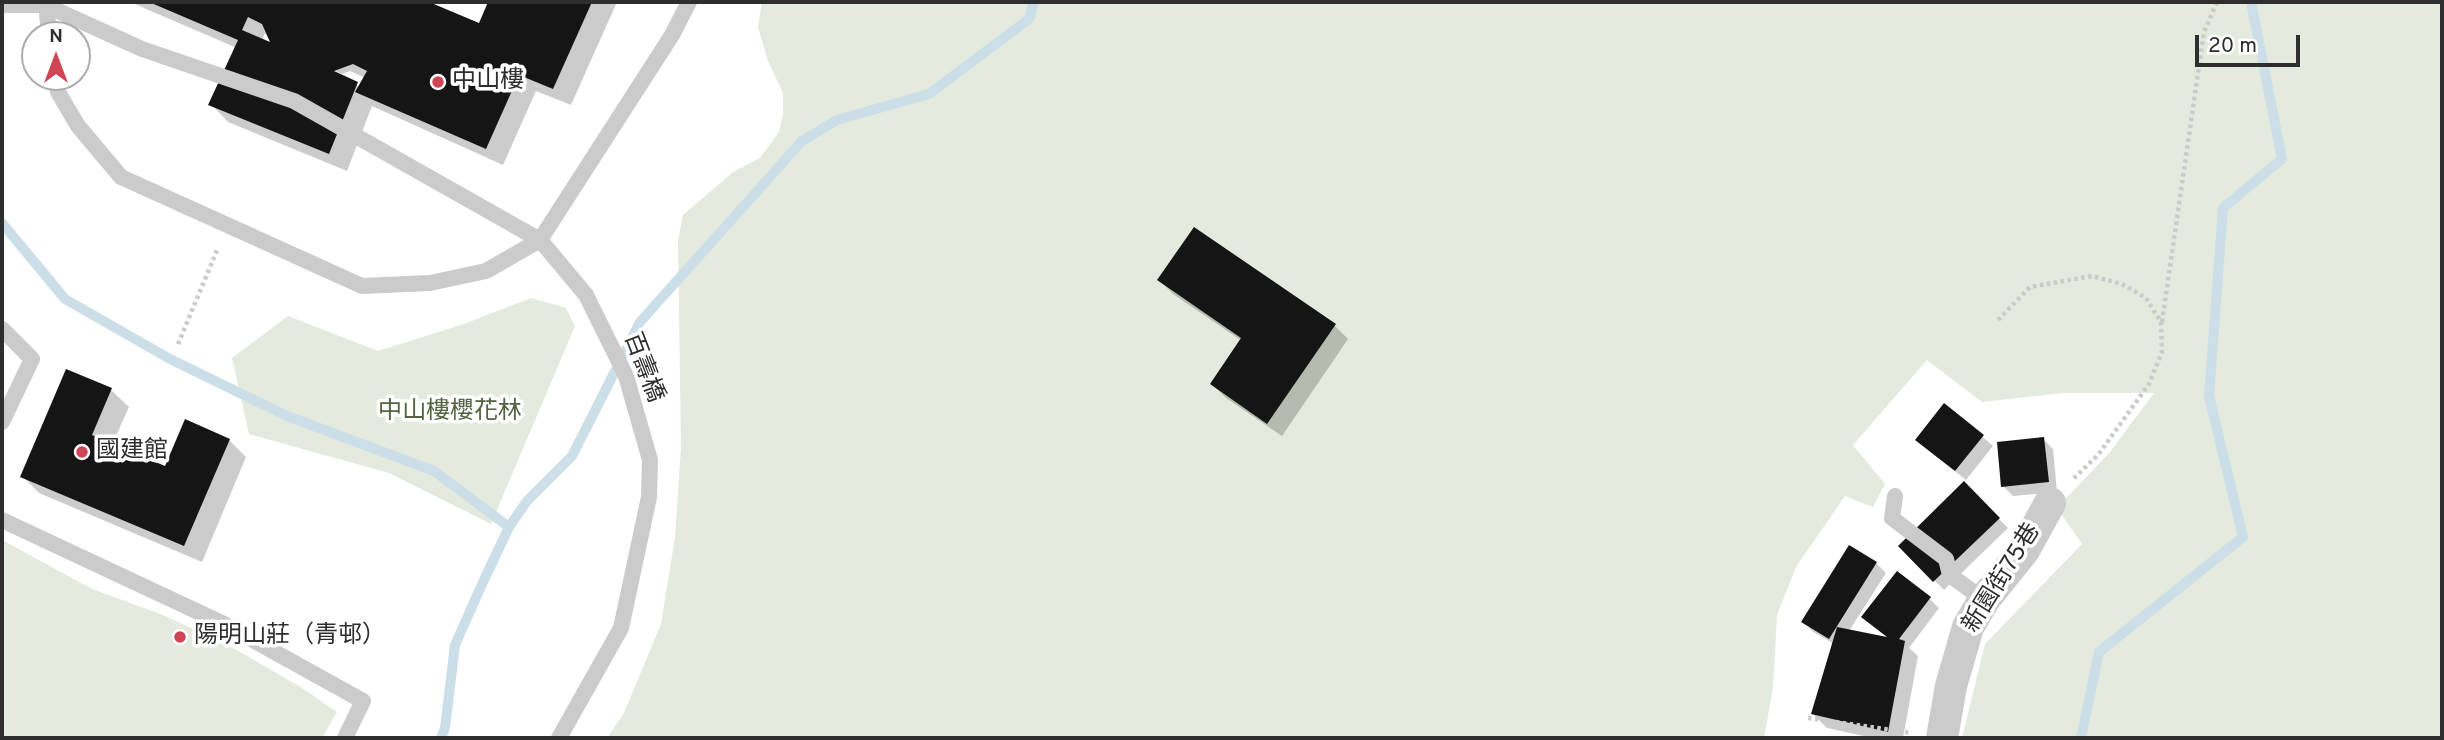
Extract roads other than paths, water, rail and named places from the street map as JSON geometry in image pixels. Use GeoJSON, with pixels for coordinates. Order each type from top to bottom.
{"type":"FeatureCollection","features":[{"type":"Feature","properties":{"kind":"street","name":"新園街75巷"},"geometry":{"type":"LineString","coordinates":[[1942,738],[1951,686],[1968,627],[1984,600],[2024,550],[2050,503]]}},
{"type":"Feature","properties":{"kind":"lane"},"geometry":{"type":"LineString","coordinates":[[58,91],[78,126],[121,177],[362,286],[430,283],[486,271],[540,240],[672,35],[690,2]]}},
{"type":"Feature","properties":{"kind":"lane"},"geometry":{"type":"LineString","coordinates":[[8,5],[45,3],[142,49],[294,101],[540,240]]}},
{"type":"Feature","properties":{"kind":"lane"},"geometry":{"type":"LineString","coordinates":[[45,3],[47,21]]}},
{"type":"Feature","properties":{"kind":"lane","name":"百壽橋"},"geometry":{"type":"LineString","coordinates":[[540,240],[586,295],[626,376],[650,460],[649,497],[621,628],[559,738]]}},
{"type":"Feature","properties":{"kind":"lane"},"geometry":{"type":"LineString","coordinates":[[2,329],[32,359],[2,422]]}},
{"type":"Feature","properties":{"kind":"lane"},"geometry":{"type":"LineString","coordinates":[[1895,496],[1892,518],[1946,559],[1950,575],[1984,600]]}},
{"type":"Feature","properties":{"kind":"lane"},"geometry":{"type":"LineString","coordinates":[[2,520],[224,624],[363,701],[345,738]]}},
{"type":"Feature","properties":{"kind":"waterway"},"geometry":{"type":"LineString","coordinates":[[441,738],[445,728],[455,645],[509,527],[527,501],[572,456],[640,322],[802,141],[837,120],[929,94],[1029,19],[1034,2]]}},
{"type":"Feature","properties":{"kind":"waterway"},"geometry":{"type":"LineString","coordinates":[[2081,738],[2099,652],[2243,537],[2209,396],[2223,208],[2282,159],[2251,2]]}},
{"type":"Feature","properties":{"kind":"waterway"},"geometry":{"type":"LineString","coordinates":[[2,223],[65,299],[170,359],[287,416],[434,471],[509,527]]}},
{"type":"Feature","properties":{"kind":"place","name":"中山樓"},"geometry":{"type":"Point","coordinates":[438,82]}},
{"type":"Feature","properties":{"kind":"place","name":"國建館"},"geometry":{"type":"Point","coordinates":[82,452]}},
{"type":"Feature","properties":{"kind":"place","name":"陽明山莊（青邨）"},"geometry":{"type":"Point","coordinates":[180,637]}},
{"type":"Feature","properties":{"kind":"park label","name":"中山樓櫻花林"},"geometry":{"type":"Point","coordinates":[450,413]}}]}
